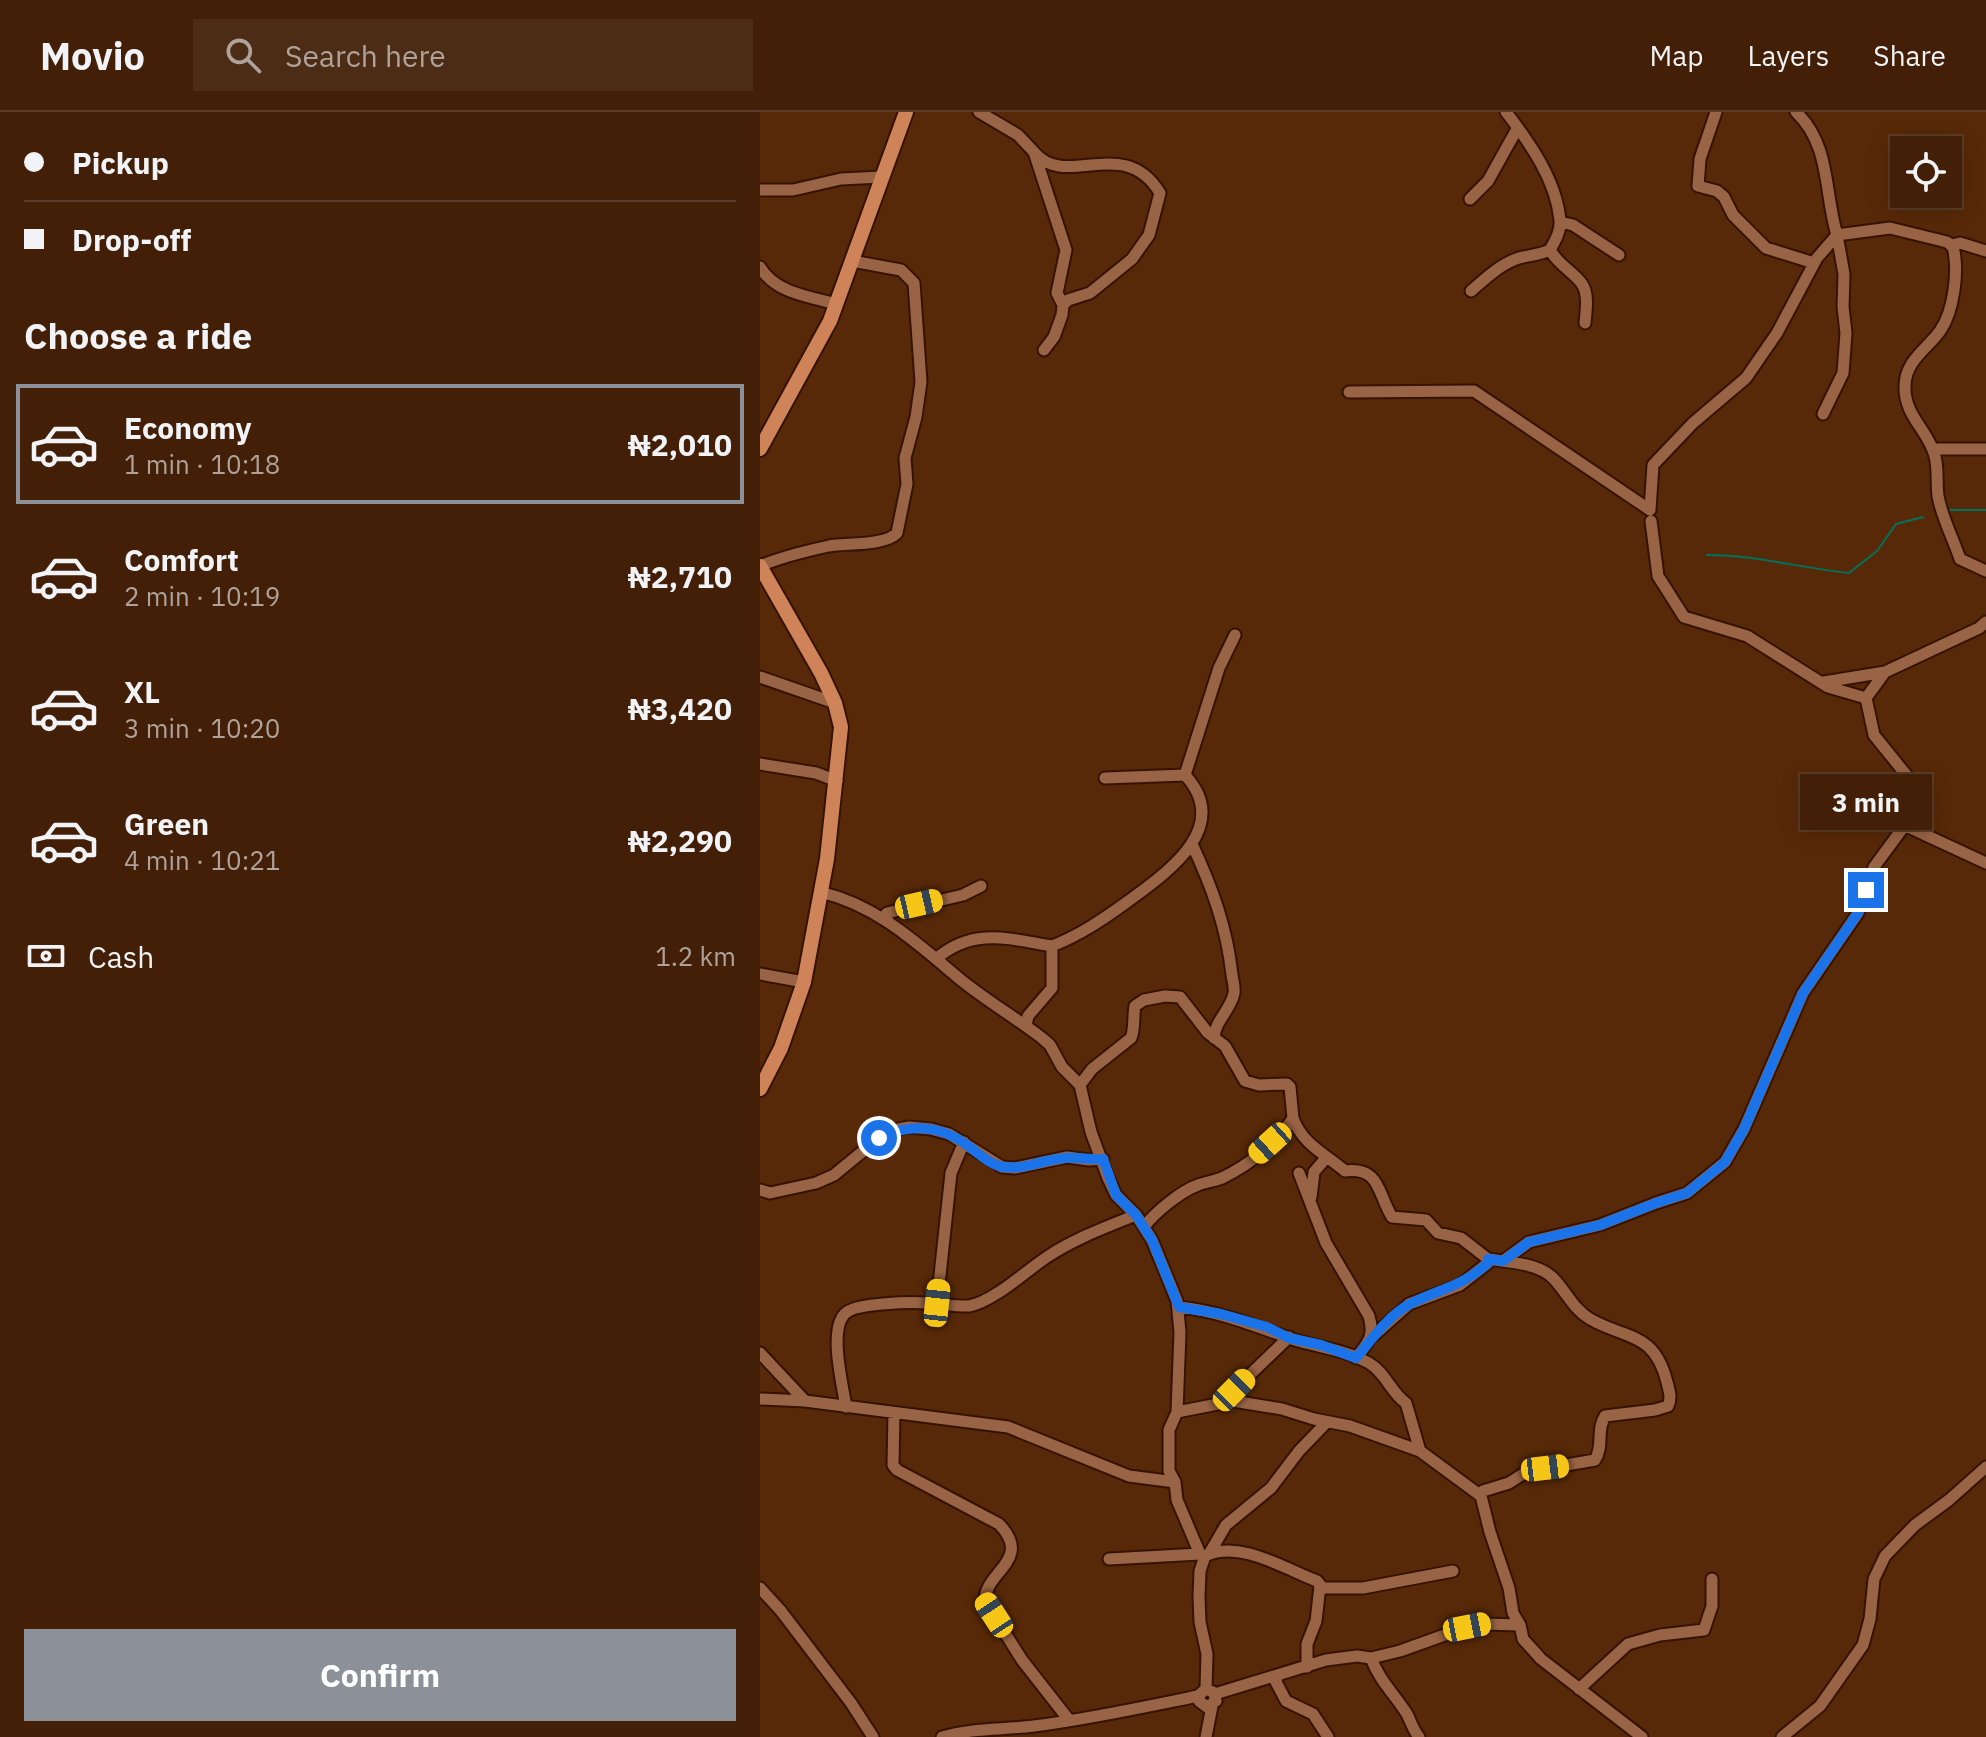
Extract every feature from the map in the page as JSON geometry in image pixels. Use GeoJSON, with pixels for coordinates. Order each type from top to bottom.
{"type":"FeatureCollection","features":[{"type":"Feature","properties":{"kind":"main road"},"geometry":{"type":"LineString","coordinates":[[760,449],[764,431],[818,344],[837,304],[906,112]]}},
{"type":"Feature","properties":{"kind":"main road"},"geometry":{"type":"LineString","coordinates":[[760,566],[821,673],[835,703],[841,727],[837,781],[804,982],[781,1048],[760,1089]]}},
{"type":"Feature","properties":{"kind":"street"},"geometry":{"type":"LineString","coordinates":[[979,112],[1018,135],[1046,163],[1056,166],[1119,164],[1135,168],[1160,193],[1149,235],[1132,259],[1090,293],[1068,300],[1063,305],[1054,337],[1044,350]]}},
{"type":"Feature","properties":{"kind":"street"},"geometry":{"type":"LineString","coordinates":[[1471,291],[1498,269],[1520,258],[1550,250],[1558,235],[1560,222],[1551,180],[1506,112]]}},
{"type":"Feature","properties":{"kind":"street"},"geometry":{"type":"LineString","coordinates":[[1716,112],[1700,159],[1698,186],[1717,191],[1724,197],[1733,215],[1766,248],[1814,263]]}},
{"type":"Feature","properties":{"kind":"street"},"geometry":{"type":"LineString","coordinates":[[1796,112],[1814,133],[1821,152],[1844,274],[1843,373],[1823,414]]}},
{"type":"Feature","properties":{"kind":"street"},"geometry":{"type":"LineString","coordinates":[[1470,199],[1488,181],[1517,129]]}},
{"type":"Feature","properties":{"kind":"street"},"geometry":{"type":"LineString","coordinates":[[1034,152],[1066,250],[1057,293],[1063,305]]}},
{"type":"Feature","properties":{"kind":"street"},"geometry":{"type":"LineString","coordinates":[[760,190],[793,190],[841,179],[881,177]]}},
{"type":"Feature","properties":{"kind":"street"},"geometry":{"type":"LineString","coordinates":[[1560,222],[1573,225],[1619,255]]}},
{"type":"Feature","properties":{"kind":"street"},"geometry":{"type":"LineString","coordinates":[[1349,392],[1474,391],[1650,510],[1653,465],[1693,423],[1746,378],[1777,333],[1814,263],[1837,235],[1890,228],[1951,245]]}},
{"type":"Feature","properties":{"kind":"street"},"geometry":{"type":"LineString","coordinates":[[1951,245],[1952,242],[1960,243],[1986,251]]}},
{"type":"Feature","properties":{"kind":"street"},"geometry":{"type":"LineString","coordinates":[[1951,245],[1956,262],[1951,300],[1943,327],[1914,358],[1904,385],[1907,408],[1933,449],[1943,518],[1960,559],[1984,570],[1986,582]]}},
{"type":"Feature","properties":{"kind":"street"},"geometry":{"type":"LineString","coordinates":[[1550,250],[1557,263],[1582,284],[1586,300],[1585,323]]}},
{"type":"Feature","properties":{"kind":"street"},"geometry":{"type":"LineString","coordinates":[[760,566],[828,546],[886,540],[897,533],[907,484],[905,458],[921,382],[914,283],[901,270],[852,261]]}},
{"type":"Feature","properties":{"kind":"street"},"geometry":{"type":"LineString","coordinates":[[760,267],[773,282],[786,290],[837,304]]}},
{"type":"Feature","properties":{"kind":"street"},"geometry":{"type":"LineString","coordinates":[[1933,449],[1986,449]]}},
{"type":"Feature","properties":{"kind":"street"},"geometry":{"type":"LineString","coordinates":[[1651,521],[1658,576],[1684,617],[1747,636],[1828,687],[1866,698]]}},
{"type":"Feature","properties":{"kind":"street"},"geometry":{"type":"LineString","coordinates":[[1822,682],[1885,672],[1986,622]]}},
{"type":"Feature","properties":{"kind":"street"},"geometry":{"type":"LineString","coordinates":[[1185,775],[1219,668],[1235,635]]}},
{"type":"Feature","properties":{"kind":"street"},"geometry":{"type":"LineString","coordinates":[[1503,1261],[1529,1242],[1600,1225],[1687,1193],[1725,1162],[1744,1129],[1803,993],[1858,913],[1874,867],[1922,802],[1916,787],[1874,735],[1866,698],[1885,672]]}},
{"type":"Feature","properties":{"kind":"street"},"geometry":{"type":"LineString","coordinates":[[760,677],[835,703]]}},
{"type":"Feature","properties":{"kind":"street"},"geometry":{"type":"LineString","coordinates":[[760,764],[816,773],[837,781]]}},
{"type":"Feature","properties":{"kind":"street"},"geometry":{"type":"LineString","coordinates":[[937,958],[949,948],[976,939],[1016,938],[1052,946],[1084,933],[1150,886],[1185,855],[1198,831],[1200,799],[1196,787],[1185,775],[1105,778]]}},
{"type":"Feature","properties":{"kind":"street"},"geometry":{"type":"LineString","coordinates":[[1904,825],[1986,863]]}},
{"type":"Feature","properties":{"kind":"street"},"geometry":{"type":"LineString","coordinates":[[1192,844],[1212,887],[1230,948],[1234,992],[1214,1030],[1214,1038]]}},
{"type":"Feature","properties":{"kind":"street"},"geometry":{"type":"LineString","coordinates":[[889,922],[884,917],[887,913],[963,895],[981,886]]}},
{"type":"Feature","properties":{"kind":"street"},"geometry":{"type":"LineString","coordinates":[[820,892],[863,906],[889,922],[1050,1045],[1062,1067],[1080,1085],[1091,1132],[1116,1195],[1144,1227],[1163,1263],[1179,1307],[1177,1412],[1169,1430],[1169,1471],[1175,1482],[1177,1500],[1205,1555]]}},
{"type":"Feature","properties":{"kind":"street"},"geometry":{"type":"LineString","coordinates":[[1026,1026],[1028,1016],[1052,988],[1052,946]]}},
{"type":"Feature","properties":{"kind":"street"},"geometry":{"type":"LineString","coordinates":[[760,974],[804,982]]}},
{"type":"Feature","properties":{"kind":"street"},"geometry":{"type":"LineString","coordinates":[[1080,1085],[1092,1069],[1131,1038],[1135,1006],[1144,1000],[1180,997],[1214,1038],[1225,1046],[1245,1081],[1259,1085],[1287,1084],[1290,1087],[1297,1131],[1345,1171],[1358,1169],[1373,1179],[1392,1217],[1426,1220],[1438,1233],[1461,1238],[1488,1259],[1551,1276],[1588,1318],[1625,1332],[1649,1347],[1660,1360],[1670,1403],[1659,1410],[1605,1416],[1601,1422],[1600,1452],[1595,1460],[1526,1472],[1509,1483],[1483,1491],[1481,1496]]}},
{"type":"Feature","properties":{"kind":"street"},"geometry":{"type":"LineString","coordinates":[[1144,1227],[1154,1214],[1194,1186],[1217,1180],[1249,1163],[1293,1118]]}},
{"type":"Feature","properties":{"kind":"street"},"geometry":{"type":"LineString","coordinates":[[760,1190],[770,1193],[816,1183],[834,1175],[879,1138],[909,1127],[949,1134],[1002,1167],[1015,1168],[1067,1157],[1103,1159]]}},
{"type":"Feature","properties":{"kind":"street"},"geometry":{"type":"LineString","coordinates":[[937,1303],[951,1173],[964,1142]]}},
{"type":"Feature","properties":{"kind":"street"},"geometry":{"type":"LineString","coordinates":[[1311,1199],[1314,1172],[1326,1158]]}},
{"type":"Feature","properties":{"kind":"street"},"geometry":{"type":"LineString","coordinates":[[1299,1173],[1326,1243],[1369,1316],[1372,1337]]}},
{"type":"Feature","properties":{"kind":"street"},"geometry":{"type":"LineString","coordinates":[[846,1407],[837,1353],[838,1333],[844,1314],[861,1307],[937,1303],[969,1306],[980,1302],[1049,1256],[1104,1227],[1136,1215]]}},
{"type":"Feature","properties":{"kind":"street"},"geometry":{"type":"LineString","coordinates":[[1356,1358],[1372,1337],[1402,1309],[1460,1285],[1488,1263],[1488,1259]]}},
{"type":"Feature","properties":{"kind":"street"},"geometry":{"type":"LineString","coordinates":[[1179,1307],[1221,1314],[1267,1327],[1356,1358],[1379,1370],[1406,1403],[1420,1451]]}},
{"type":"Feature","properties":{"kind":"street"},"geometry":{"type":"LineString","coordinates":[[1233,1401],[1234,1390],[1289,1337]]}},
{"type":"Feature","properties":{"kind":"street"},"geometry":{"type":"LineString","coordinates":[[760,1353],[805,1401]]}},
{"type":"Feature","properties":{"kind":"street"},"geometry":{"type":"LineString","coordinates":[[760,1399],[805,1401],[1008,1427],[1129,1476],[1175,1482]]}},
{"type":"Feature","properties":{"kind":"street"},"geometry":{"type":"LineString","coordinates":[[1177,1412],[1233,1401],[1282,1409],[1350,1426],[1420,1451],[1481,1496],[1523,1639],[1541,1659],[1642,1737]]}},
{"type":"Feature","properties":{"kind":"street"},"geometry":{"type":"LineString","coordinates":[[894,1413],[893,1465],[897,1470],[999,1524],[1007,1532],[1010,1558],[986,1591],[985,1601],[1022,1660],[1069,1720]]}},
{"type":"Feature","properties":{"kind":"street"},"geometry":{"type":"LineString","coordinates":[[1206,1737],[1207,1654],[1200,1622],[1199,1597],[1200,1571],[1205,1555],[1226,1525],[1271,1488],[1299,1451],[1327,1422]]}},
{"type":"Feature","properties":{"kind":"street"},"geometry":{"type":"LineString","coordinates":[[1782,1737],[1820,1706],[1863,1645],[1870,1619],[1874,1579],[1885,1556],[1915,1525],[1986,1467]]}},
{"type":"Feature","properties":{"kind":"street"},"geometry":{"type":"LineString","coordinates":[[1109,1559],[1205,1555],[1225,1550],[1252,1555],[1317,1581],[1323,1588],[1363,1588],[1453,1571]]}},
{"type":"Feature","properties":{"kind":"street"},"geometry":{"type":"LineString","coordinates":[[1579,1689],[1628,1644],[1660,1635],[1704,1630],[1712,1606],[1712,1579]]}},
{"type":"Feature","properties":{"kind":"street"},"geometry":{"type":"LineString","coordinates":[[1307,1667],[1307,1644],[1316,1621],[1320,1586],[1317,1581]]}},
{"type":"Feature","properties":{"kind":"street"},"geometry":{"type":"LineString","coordinates":[[760,1588],[851,1703],[873,1737]]}},
{"type":"Feature","properties":{"kind":"street"},"geometry":{"type":"LineString","coordinates":[[942,1737],[983,1729],[1034,1726],[1208,1696],[1326,1660],[1357,1656],[1371,1658],[1400,1651],[1467,1627],[1520,1625]]}},
{"type":"Feature","properties":{"kind":"street"},"geometry":{"type":"LineString","coordinates":[[1371,1658],[1377,1673],[1419,1737]]}},
{"type":"Feature","properties":{"kind":"street"},"geometry":{"type":"LineString","coordinates":[[1277,1676],[1276,1682],[1286,1701],[1313,1714],[1328,1737]]}},
{"type":"Feature","properties":{"kind":"waterway"},"geometry":{"type":"LineString","coordinates":[[1946,510],[1986,510]]}},
{"type":"Feature","properties":{"kind":"waterway"},"geometry":{"type":"LineString","coordinates":[[1707,555],[1743,557],[1849,573],[1877,551],[1896,524],[1923,517]]}},
{"type":"Feature","properties":{"kind":"route"},"geometry":{"type":"LineString","coordinates":[[879,1138],[909,1127],[931,1129],[964,1142],[1002,1167],[1015,1168],[1067,1157],[1103,1159],[1116,1195],[1136,1215],[1152,1240],[1179,1307],[1221,1314],[1267,1327],[1289,1338],[1321,1345],[1356,1358],[1372,1337],[1402,1309],[1460,1285],[1488,1263],[1488,1259],[1503,1261],[1529,1242],[1600,1225],[1687,1193],[1725,1162],[1744,1129],[1803,993],[1858,913],[1866,890]]}}]}
